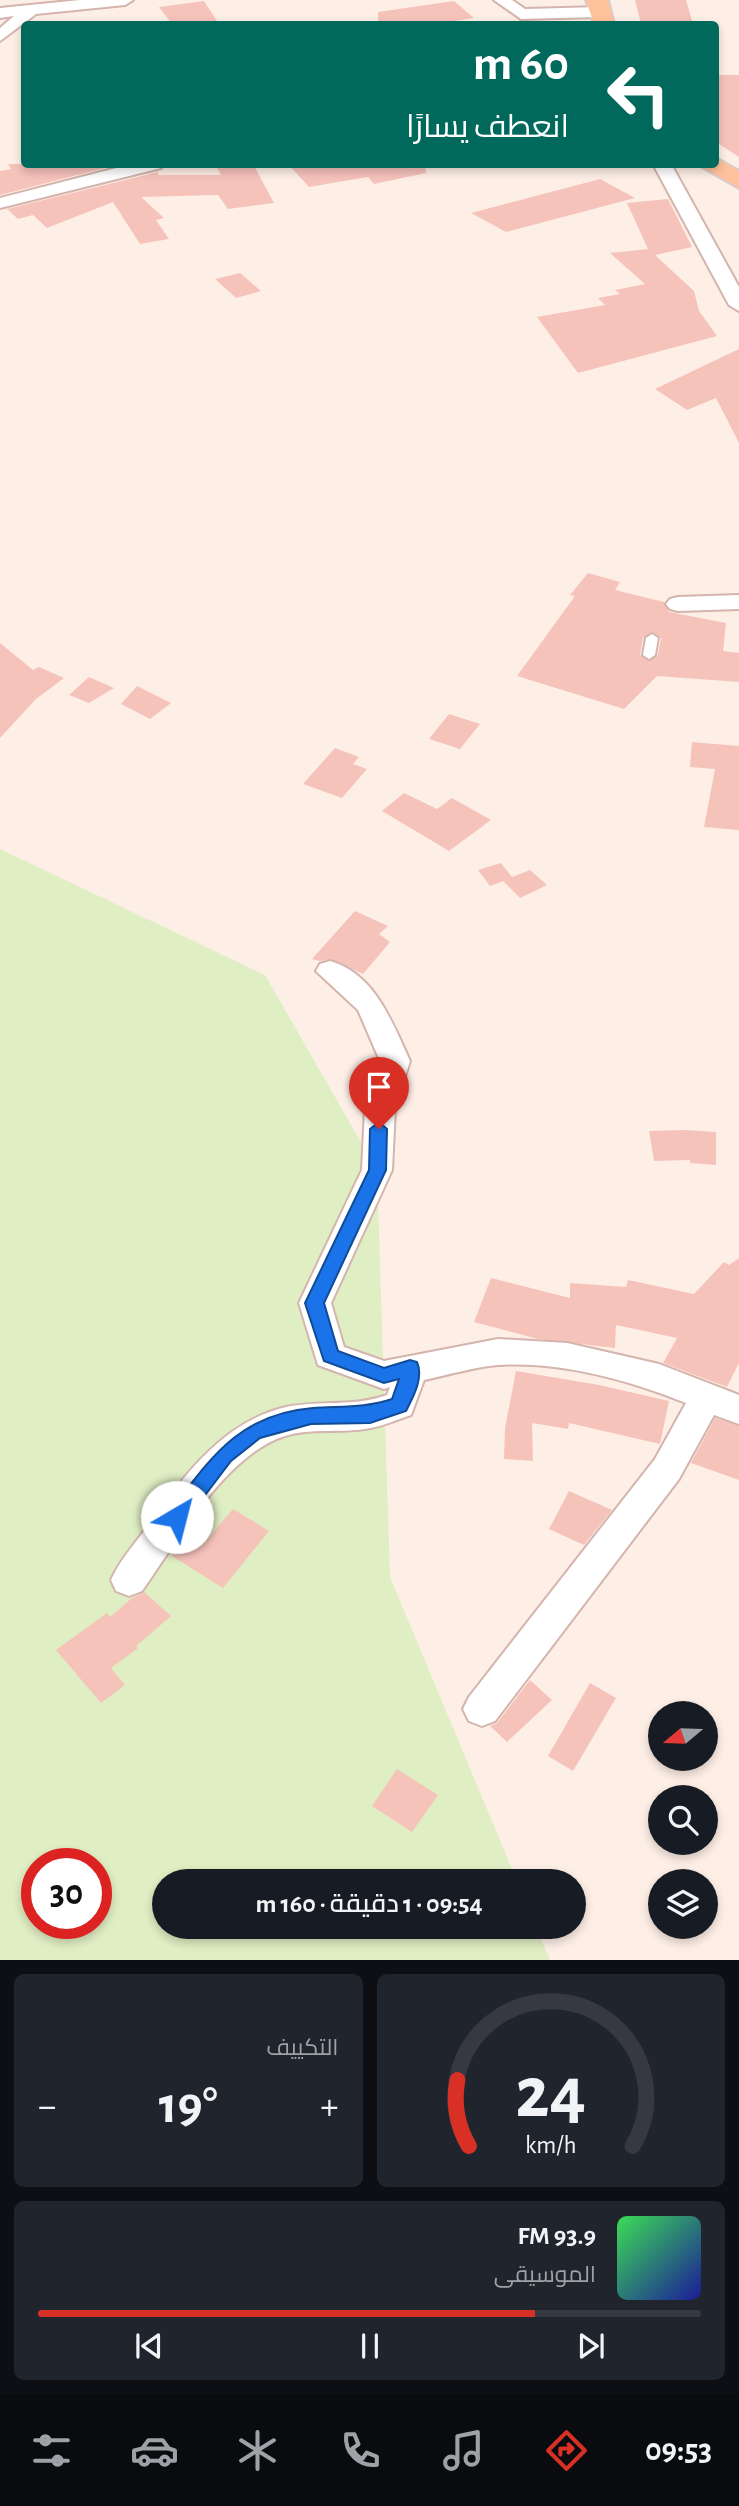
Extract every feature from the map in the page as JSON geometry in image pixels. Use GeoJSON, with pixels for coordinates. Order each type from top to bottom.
{"type":"FeatureCollection","features":[{"type":"Feature","properties":{"kind":"main road"},"geometry":{"type":"LineString","coordinates":[[716,168],[739,181]]}},
{"type":"Feature","properties":{"kind":"street"},"geometry":{"type":"LineString","coordinates":[[0,13],[125,0]]}},
{"type":"Feature","properties":{"kind":"street"},"geometry":{"type":"LineString","coordinates":[[502,0],[522,14],[600,12]]}},
{"type":"Feature","properties":{"kind":"street"},"geometry":{"type":"LineString","coordinates":[[0,36],[31,10]]}},
{"type":"Feature","properties":{"kind":"street"},"geometry":{"type":"LineString","coordinates":[[0,203],[139,168]]}},
{"type":"Feature","properties":{"kind":"street"},"geometry":{"type":"LineString","coordinates":[[665,168],[739,305]]}},
{"type":"Feature","properties":{"kind":"street"},"geometry":{"type":"LineString","coordinates":[[678,604],[739,602]]}},
{"type":"Feature","properties":{"kind":"street"},"geometry":{"type":"LineString","coordinates":[[330,971],[370,1004],[395,1060],[380,1108],[377,1170],[314,1303],[330,1356],[384,1375],[498,1352],[567,1356],[659,1378],[730,1403],[667,1469],[482,1709]]}},
{"type":"Feature","properties":{"kind":"street"},"geometry":{"type":"LineString","coordinates":[[129,1580],[225,1455],[254,1433],[281,1422],[311,1416],[370,1415],[399,1405],[407,1390],[410,1368]]}},
{"type":"Feature","properties":{"kind":"lane"},"geometry":{"type":"LineString","coordinates":[[649,655],[652,638]]}},
{"type":"Feature","properties":{"kind":"green space"},"geometry":{"type":"Polygon","coordinates":[[[0,849],[265,975],[377,1170],[390,1577],[512,1869],[152,1869],[152,1939],[541,1939],[550,1960],[0,1960],[0,849]]]}},
{"type":"Feature","properties":{"kind":"building"},"geometry":{"type":"Polygon","coordinates":[[[635,0],[686,0],[692,21],[640,21],[635,0]]]}},
{"type":"Feature","properties":{"kind":"building"},"geometry":{"type":"Polygon","coordinates":[[[204,1],[217,21],[170,21],[159,7],[204,1]]]}},
{"type":"Feature","properties":{"kind":"building"},"geometry":{"type":"Polygon","coordinates":[[[454,1],[474,18],[454,21],[378,21],[378,12],[454,1]]]}},
{"type":"Feature","properties":{"kind":"building"},"geometry":{"type":"Polygon","coordinates":[[[719,75],[739,75],[739,157],[719,144],[719,75]]]}},
{"type":"Feature","properties":{"kind":"building"},"geometry":{"type":"Polygon","coordinates":[[[8,164],[21,164],[21,168],[105,168],[0,195],[0,171],[11,169],[8,164]]]}},
{"type":"Feature","properties":{"kind":"building"},"geometry":{"type":"Polygon","coordinates":[[[217,168],[255,168],[274,203],[228,209],[218,195],[141,197],[164,218],[156,220],[169,239],[140,244],[113,202],[47,228],[33,215],[18,219],[7,209],[158,172],[158,175],[221,175],[217,168]]]}},
{"type":"Feature","properties":{"kind":"building"},"geometry":{"type":"Polygon","coordinates":[[[292,168],[425,168],[426,173],[374,184],[368,177],[309,187],[292,168]]]}},
{"type":"Feature","properties":{"kind":"building"},"geometry":{"type":"Polygon","coordinates":[[[600,179],[635,198],[506,232],[471,213],[600,179]]]}},
{"type":"Feature","properties":{"kind":"building"},"geometry":{"type":"Polygon","coordinates":[[[668,199],[692,247],[655,255],[694,291],[699,311],[717,336],[578,373],[537,317],[605,305],[598,298],[620,294],[615,290],[645,284],[610,253],[648,249],[627,203],[668,199]]]}},
{"type":"Feature","properties":{"kind":"building"},"geometry":{"type":"Polygon","coordinates":[[[240,273],[261,291],[236,298],[215,279],[240,273]]]}},
{"type":"Feature","properties":{"kind":"building"},"geometry":{"type":"Polygon","coordinates":[[[739,349],[739,443],[716,398],[687,410],[655,389],[739,349]]]}},
{"type":"Feature","properties":{"kind":"building"},"geometry":{"type":"Polygon","coordinates":[[[588,573],[620,582],[615,590],[664,602],[669,612],[726,623],[723,651],[739,653],[739,682],[657,676],[624,709],[517,676],[575,596],[570,595],[588,573]],[[653,632],[643,638],[640,655],[648,661],[658,655],[661,638],[653,632]]]}},
{"type":"Feature","properties":{"kind":"building"},"geometry":{"type":"Polygon","coordinates":[[[0,643],[33,670],[39,667],[64,678],[36,699],[0,738],[0,643]]]}},
{"type":"Feature","properties":{"kind":"building"},"geometry":{"type":"Polygon","coordinates":[[[89,677],[114,688],[89,703],[69,695],[89,677]]]}},
{"type":"Feature","properties":{"kind":"building"},"geometry":{"type":"Polygon","coordinates":[[[137,686],[171,703],[150,719],[121,704],[137,686]]]}},
{"type":"Feature","properties":{"kind":"building"},"geometry":{"type":"Polygon","coordinates":[[[449,714],[480,724],[460,749],[429,739],[449,714]]]}},
{"type":"Feature","properties":{"kind":"building"},"geometry":{"type":"Polygon","coordinates":[[[692,742],[739,746],[739,830],[704,827],[715,769],[690,767],[692,742]]]}},
{"type":"Feature","properties":{"kind":"building"},"geometry":{"type":"Polygon","coordinates":[[[335,748],[359,757],[353,764],[367,769],[342,798],[303,784],[335,748]]]}},
{"type":"Feature","properties":{"kind":"building"},"geometry":{"type":"Polygon","coordinates":[[[404,793],[437,809],[452,798],[491,820],[449,851],[382,811],[404,793]]]}},
{"type":"Feature","properties":{"kind":"building"},"geometry":{"type":"Polygon","coordinates":[[[501,863],[512,877],[530,870],[547,885],[520,898],[503,881],[490,886],[478,870],[501,863]]]}},
{"type":"Feature","properties":{"kind":"building"},"geometry":{"type":"Polygon","coordinates":[[[355,911],[388,926],[379,934],[390,942],[363,974],[331,959],[312,959],[355,911]]]}},
{"type":"Feature","properties":{"kind":"building"},"geometry":{"type":"Polygon","coordinates":[[[649,1131],[716,1132],[716,1165],[690,1163],[690,1160],[654,1161],[649,1131]]]}},
{"type":"Feature","properties":{"kind":"building"},"geometry":{"type":"Polygon","coordinates":[[[739,1258],[739,1363],[727,1387],[663,1363],[677,1338],[616,1325],[615,1348],[538,1339],[474,1322],[491,1278],[570,1298],[570,1283],[626,1287],[628,1280],[694,1294],[724,1262],[729,1265],[739,1258]]]}},
{"type":"Feature","properties":{"kind":"building"},"geometry":{"type":"Polygon","coordinates":[[[516,1371],[599,1385],[669,1401],[660,1444],[569,1423],[568,1429],[532,1423],[533,1461],[504,1459],[505,1428],[516,1371]]]}},
{"type":"Feature","properties":{"kind":"building"},"geometry":{"type":"Polygon","coordinates":[[[715,1418],[739,1426],[739,1480],[691,1463],[715,1418]]]}},
{"type":"Feature","properties":{"kind":"building"},"geometry":{"type":"Polygon","coordinates":[[[569,1491],[612,1510],[584,1545],[549,1529],[569,1491]]]}},
{"type":"Feature","properties":{"kind":"building"},"geometry":{"type":"Polygon","coordinates":[[[233,1509],[269,1531],[223,1588],[172,1556],[191,1533],[205,1542],[233,1509]]]}},
{"type":"Feature","properties":{"kind":"building"},"geometry":{"type":"Polygon","coordinates":[[[144,1592],[171,1616],[136,1646],[138,1648],[111,1668],[125,1685],[101,1703],[56,1650],[107,1613],[110,1617],[132,1598],[144,1592]]]}},
{"type":"Feature","properties":{"kind":"building"},"geometry":{"type":"Polygon","coordinates":[[[530,1680],[552,1700],[507,1742],[490,1726],[497,1723],[530,1680]]]}},
{"type":"Feature","properties":{"kind":"building"},"geometry":{"type":"Polygon","coordinates":[[[590,1683],[616,1698],[573,1771],[548,1756],[590,1683]]]}},
{"type":"Feature","properties":{"kind":"building"},"geometry":{"type":"Polygon","coordinates":[[[397,1769],[438,1795],[412,1832],[372,1806],[397,1769]]]}},
{"type":"Feature","properties":{"kind":"route"},"geometry":{"type":"LineString","coordinates":[[177,1517],[225,1455],[254,1433],[281,1422],[311,1416],[370,1415],[399,1405],[407,1390],[410,1368],[384,1375],[330,1356],[314,1303],[377,1170],[379,1129]]}}]}
